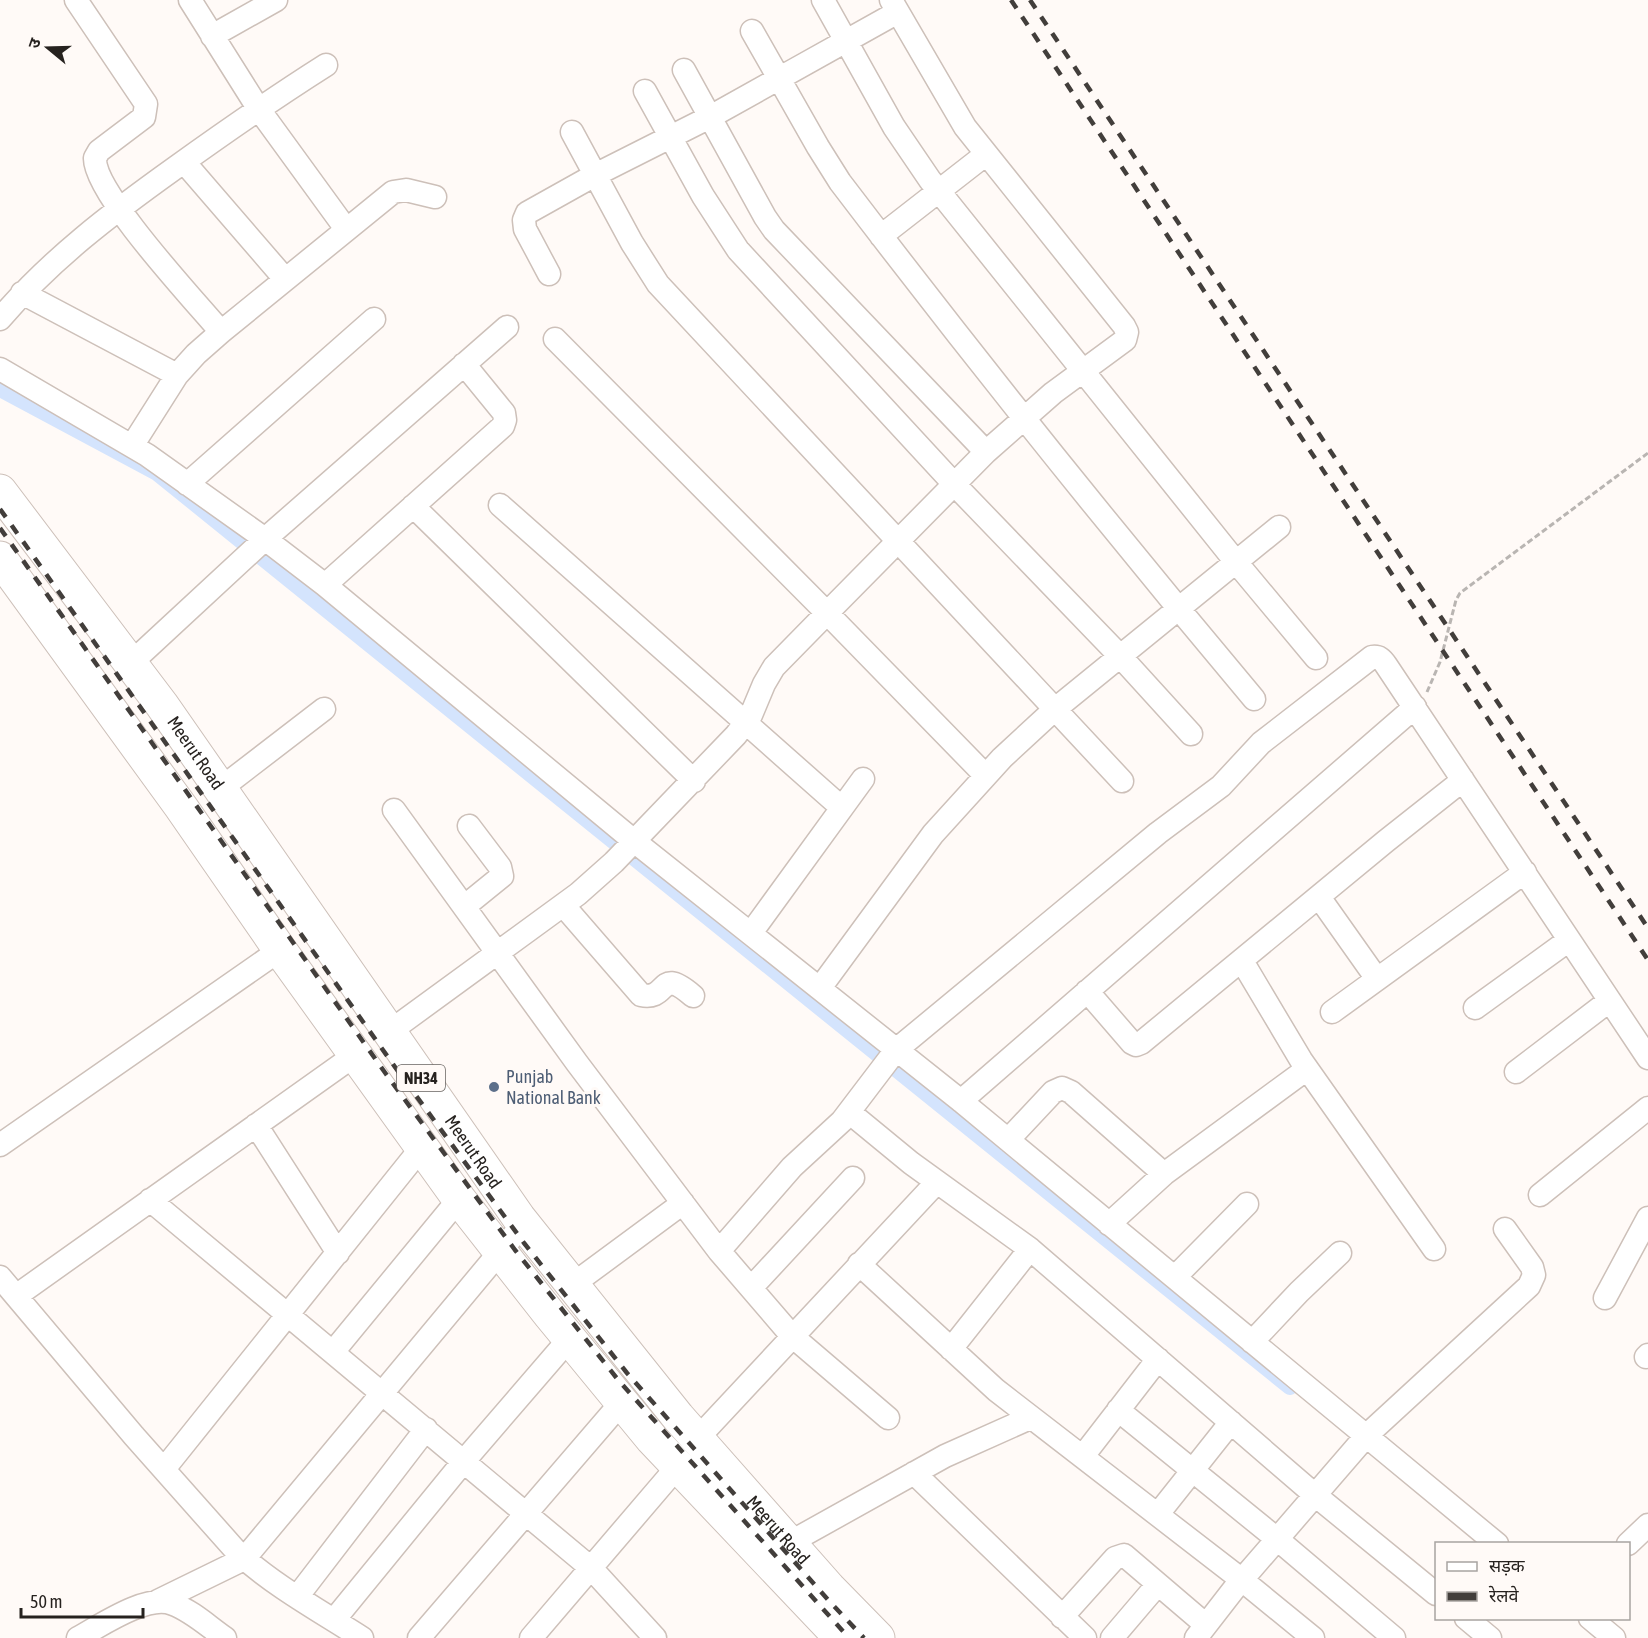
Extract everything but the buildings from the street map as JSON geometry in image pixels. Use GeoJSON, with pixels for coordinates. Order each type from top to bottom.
{"type":"FeatureCollection","features":[{"type":"Feature","properties":{"kind":"highway","name":"Meerut Road"},"geometry":{"type":"LineString","coordinates":[[0,491],[131,663],[523,1224],[697,1438],[789,1543],[878,1638]]}},
{"type":"Feature","properties":{"kind":"highway","name":"Meerut Road"},"geometry":{"type":"LineString","coordinates":[[0,558],[181,807],[280,950],[459,1199],[621,1403],[842,1638]]}},
{"type":"Feature","properties":{"kind":"street"},"geometry":{"type":"LineString","coordinates":[[76,0],[146,104],[144,117],[99,151],[94,158],[97,172],[118,209],[221,332]]}},
{"type":"Feature","properties":{"kind":"street"},"geometry":{"type":"LineString","coordinates":[[190,0],[258,108],[346,229]]}},
{"type":"Feature","properties":{"kind":"street"},"geometry":{"type":"LineString","coordinates":[[212,36],[276,0]]}},
{"type":"Feature","properties":{"kind":"street"},"geometry":{"type":"LineString","coordinates":[[823,0],[905,145],[939,192],[1082,372],[1316,658]]}},
{"type":"Feature","properties":{"kind":"street"},"geometry":{"type":"LineString","coordinates":[[389,1032],[563,905],[626,850],[746,723],[774,667],[986,452],[1024,418],[1120,345],[1125,340],[1127,332],[985,155],[956,115],[894,6],[846,41],[779,79],[527,213],[524,220],[525,229],[549,274]]}},
{"type":"Feature","properties":{"kind":"street"},"geometry":{"type":"LineString","coordinates":[[752,31],[828,165],[881,236],[1024,418],[1178,609],[1254,699]]}},
{"type":"Feature","properties":{"kind":"street"},"geometry":{"type":"LineString","coordinates":[[0,319],[22,293],[70,248],[118,209],[258,108],[326,65]]}},
{"type":"Feature","properties":{"kind":"street"},"geometry":{"type":"LineString","coordinates":[[684,70],[774,230],[986,452]]}},
{"type":"Feature","properties":{"kind":"street"},"geometry":{"type":"LineString","coordinates":[[645,91],[718,220],[738,250],[955,485],[1120,656],[1191,734]]}},
{"type":"Feature","properties":{"kind":"street"},"geometry":{"type":"LineString","coordinates":[[572,132],[632,243],[658,284],[1122,781]]}},
{"type":"Feature","properties":{"kind":"street"},"geometry":{"type":"LineString","coordinates":[[881,236],[985,155]]}},
{"type":"Feature","properties":{"kind":"street"},"geometry":{"type":"LineString","coordinates":[[183,162],[285,279]]}},
{"type":"Feature","properties":{"kind":"street"},"geometry":{"type":"LineString","coordinates":[[132,446],[177,375],[196,354],[285,279],[393,192],[406,190],[435,197]]}},
{"type":"Feature","properties":{"kind":"street"},"geometry":{"type":"LineString","coordinates":[[22,293],[177,375]]}},
{"type":"Feature","properties":{"kind":"street"},"geometry":{"type":"LineString","coordinates":[[187,484],[374,319]]}},
{"type":"Feature","properties":{"kind":"street"},"geometry":{"type":"LineString","coordinates":[[131,663],[262,542],[507,327]]}},
{"type":"Feature","properties":{"kind":"street"},"geometry":{"type":"LineString","coordinates":[[555,339],[828,613],[985,775]]}},
{"type":"Feature","properties":{"kind":"street"},"geometry":{"type":"LineString","coordinates":[[325,585],[503,426],[506,420],[504,413],[464,364]]}},
{"type":"Feature","properties":{"kind":"street"},"geometry":{"type":"LineString","coordinates":[[0,369],[132,446],[187,484],[262,542],[325,585],[626,850],[751,933],[820,988],[889,1058],[961,1101],[1175,1277],[1364,1439],[1494,1542]]}},
{"type":"Feature","properties":{"kind":"street"},"geometry":{"type":"LineString","coordinates":[[500,505],[842,808]]}},
{"type":"Feature","properties":{"kind":"street"},"geometry":{"type":"LineString","coordinates":[[413,506],[694,780]]}},
{"type":"Feature","properties":{"kind":"street"},"geometry":{"type":"LineString","coordinates":[[820,988],[933,834],[985,775],[1054,710],[1279,527]]}},
{"type":"Feature","properties":{"kind":"street"},"geometry":{"type":"LineString","coordinates":[[719,1251],[792,1167],[837,1126],[889,1058],[1158,833],[1221,786],[1261,743],[1376,656],[1382,659],[1415,707],[1648,1058]]}},
{"type":"Feature","properties":{"kind":"street"},"geometry":{"type":"LineString","coordinates":[[961,1101],[1415,707]]}},
{"type":"Feature","properties":{"kind":"street"},"geometry":{"type":"LineString","coordinates":[[220,789],[324,709]]}},
{"type":"Feature","properties":{"kind":"street"},"geometry":{"type":"LineString","coordinates":[[751,933],[863,779]]}},
{"type":"Feature","properties":{"kind":"street"},"geometry":{"type":"LineString","coordinates":[[1087,991],[1128,1039],[1136,1045],[1463,780]]}},
{"type":"Feature","properties":{"kind":"street"},"geometry":{"type":"LineString","coordinates":[[394,810],[500,953],[577,1063],[719,1251],[792,1336],[888,1418]]}},
{"type":"Feature","properties":{"kind":"street"},"geometry":{"type":"LineString","coordinates":[[465,906],[502,876],[500,867],[469,826]]}},
{"type":"Feature","properties":{"kind":"street"},"geometry":{"type":"LineString","coordinates":[[1332,1012],[1524,872]]}},
{"type":"Feature","properties":{"kind":"street"},"geometry":{"type":"LineString","coordinates":[[1319,897],[1377,979]]}},
{"type":"Feature","properties":{"kind":"street"},"geometry":{"type":"LineString","coordinates":[[563,905],[641,995],[655,994],[674,982],[680,984],[693,996]]}},
{"type":"Feature","properties":{"kind":"street"},"geometry":{"type":"LineString","coordinates":[[1475,1008],[1569,940]]}},
{"type":"Feature","properties":{"kind":"street"},"geometry":{"type":"LineString","coordinates":[[0,1146],[280,950]]}},
{"type":"Feature","properties":{"kind":"street"},"geometry":{"type":"LineString","coordinates":[[1242,961],[1307,1069],[1434,1249]]}},
{"type":"Feature","properties":{"kind":"street"},"geometry":{"type":"LineString","coordinates":[[1516,1072],[1609,1001]]}},
{"type":"Feature","properties":{"kind":"street"},"geometry":{"type":"LineString","coordinates":[[16,1296],[355,1054]]}},
{"type":"Feature","properties":{"kind":"street"},"geometry":{"type":"LineString","coordinates":[[1109,1224],[1164,1174],[1307,1069]]}},
{"type":"Feature","properties":{"kind":"street"},"geometry":{"type":"LineString","coordinates":[[1008,1140],[1053,1092],[1062,1088],[1071,1092],[1164,1174]]}},
{"type":"Feature","properties":{"kind":"street"},"geometry":{"type":"LineString","coordinates":[[1540,1195],[1648,1108]]}},
{"type":"Feature","properties":{"kind":"street"},"geometry":{"type":"LineString","coordinates":[[849,1112],[937,1182],[1030,1249],[1315,1495],[1435,1592]]}},
{"type":"Feature","properties":{"kind":"street"},"geometry":{"type":"LineString","coordinates":[[256,1125],[338,1253]]}},
{"type":"Feature","properties":{"kind":"street"},"geometry":{"type":"LineString","coordinates":[[164,1469],[422,1147]]}},
{"type":"Feature","properties":{"kind":"street"},"geometry":{"type":"LineString","coordinates":[[751,1288],[853,1178]]}},
{"type":"Feature","properties":{"kind":"street"},"geometry":{"type":"LineString","coordinates":[[697,1438],[937,1182]]}},
{"type":"Feature","properties":{"kind":"street"},"geometry":{"type":"LineString","coordinates":[[333,1352],[459,1199]]}},
{"type":"Feature","properties":{"kind":"street"},"geometry":{"type":"LineString","coordinates":[[150,1200],[591,1568],[656,1638]]}},
{"type":"Feature","properties":{"kind":"street"},"geometry":{"type":"LineString","coordinates":[[572,1285],[683,1203]]}},
{"type":"Feature","properties":{"kind":"street"},"geometry":{"type":"LineString","coordinates":[[1175,1277],[1247,1204]]}},
{"type":"Feature","properties":{"kind":"street"},"geometry":{"type":"LineString","coordinates":[[1605,1298],[1648,1218]]}},
{"type":"Feature","properties":{"kind":"street"},"geometry":{"type":"LineString","coordinates":[[78,1638],[124,1613],[158,1601],[244,1559],[523,1224]]}},
{"type":"Feature","properties":{"kind":"street"},"geometry":{"type":"LineString","coordinates":[[1062,1617],[1119,1556],[1124,1555],[1158,1584],[1201,1632],[1342,1462],[1529,1286],[1534,1275],[1532,1267],[1505,1228]]}},
{"type":"Feature","properties":{"kind":"street"},"geometry":{"type":"LineString","coordinates":[[951,1349],[1030,1249]]}},
{"type":"Feature","properties":{"kind":"street"},"geometry":{"type":"LineString","coordinates":[[1252,1342],[1340,1253]]}},
{"type":"Feature","properties":{"kind":"street"},"geometry":{"type":"LineString","coordinates":[[859,1264],[1030,1418],[1158,1514],[1313,1638]]}},
{"type":"Feature","properties":{"kind":"street"},"geometry":{"type":"LineString","coordinates":[[0,1277],[244,1559],[255,1569],[362,1638]]}},
{"type":"Feature","properties":{"kind":"street"},"geometry":{"type":"LineString","coordinates":[[333,1620],[464,1461],[570,1338]]}},
{"type":"Feature","properties":{"kind":"street"},"geometry":{"type":"LineString","coordinates":[[1083,1456],[1158,1359]]}},
{"type":"Feature","properties":{"kind":"street"},"geometry":{"type":"LineString","coordinates":[[419,1638],[621,1403]]}},
{"type":"Feature","properties":{"kind":"street"},"geometry":{"type":"LineString","coordinates":[[1118,1410],[1277,1539],[1394,1638]]}},
{"type":"Feature","properties":{"kind":"street"},"geometry":{"type":"LineString","coordinates":[[789,1543],[914,1473],[972,1443],[1030,1418]]}},
{"type":"Feature","properties":{"kind":"street"},"geometry":{"type":"LineString","coordinates":[[1158,1514],[1231,1422]]}},
{"type":"Feature","properties":{"kind":"street"},"geometry":{"type":"LineString","coordinates":[[297,1597],[426,1429]]}},
{"type":"Feature","properties":{"kind":"street"},"geometry":{"type":"LineString","coordinates":[[531,1638],[678,1466]]}},
{"type":"Feature","properties":{"kind":"street"},"geometry":{"type":"LineString","coordinates":[[914,1473],[1085,1638]]}},
{"type":"Feature","properties":{"kind":"street"},"geometry":{"type":"LineString","coordinates":[[1630,1543],[1648,1526]]}},
{"type":"Feature","properties":{"kind":"street"},"geometry":{"type":"LineString","coordinates":[[1112,1638],[1158,1584]]}},
{"type":"Feature","properties":{"kind":"street"},"geometry":{"type":"LineString","coordinates":[[158,1601],[173,1603],[225,1638]]}},
{"type":"Feature","properties":{"kind":"street"},"geometry":{"type":"LineString","coordinates":[[1468,1620],[1490,1638]]}},
{"type":"Feature","properties":{"kind":"street"},"geometry":{"type":"LineString","coordinates":[[1592,1620],[1614,1638]]}},
{"type":"Feature","properties":{"kind":"path"},"geometry":{"type":"LineString","coordinates":[[1415,707],[1423,698],[1435,675],[1460,593],[1648,453]]}},
{"type":"Feature","properties":{"kind":"waterway"},"geometry":{"type":"LineString","coordinates":[[0,389],[157,473],[1290,1387]]}},
{"type":"Feature","properties":{"kind":"railway"},"geometry":{"type":"LineString","coordinates":[[1011,0],[1648,960]]}},
{"type":"Feature","properties":{"kind":"railway"},"geometry":{"type":"LineString","coordinates":[[1030,0],[1648,928]]}},
{"type":"Feature","properties":{"kind":"railway"},"geometry":{"type":"LineString","coordinates":[[0,509],[395,1067],[524,1243],[627,1373],[864,1638]]}},
{"type":"Feature","properties":{"kind":"railway"},"geometry":{"type":"LineString","coordinates":[[0,528],[386,1074],[515,1250],[619,1381],[849,1638]]}},
{"type":"Feature","properties":{"kind":"place","name":"Punjab National Bank"},"geometry":{"type":"Point","coordinates":[494,1087]}}]}
